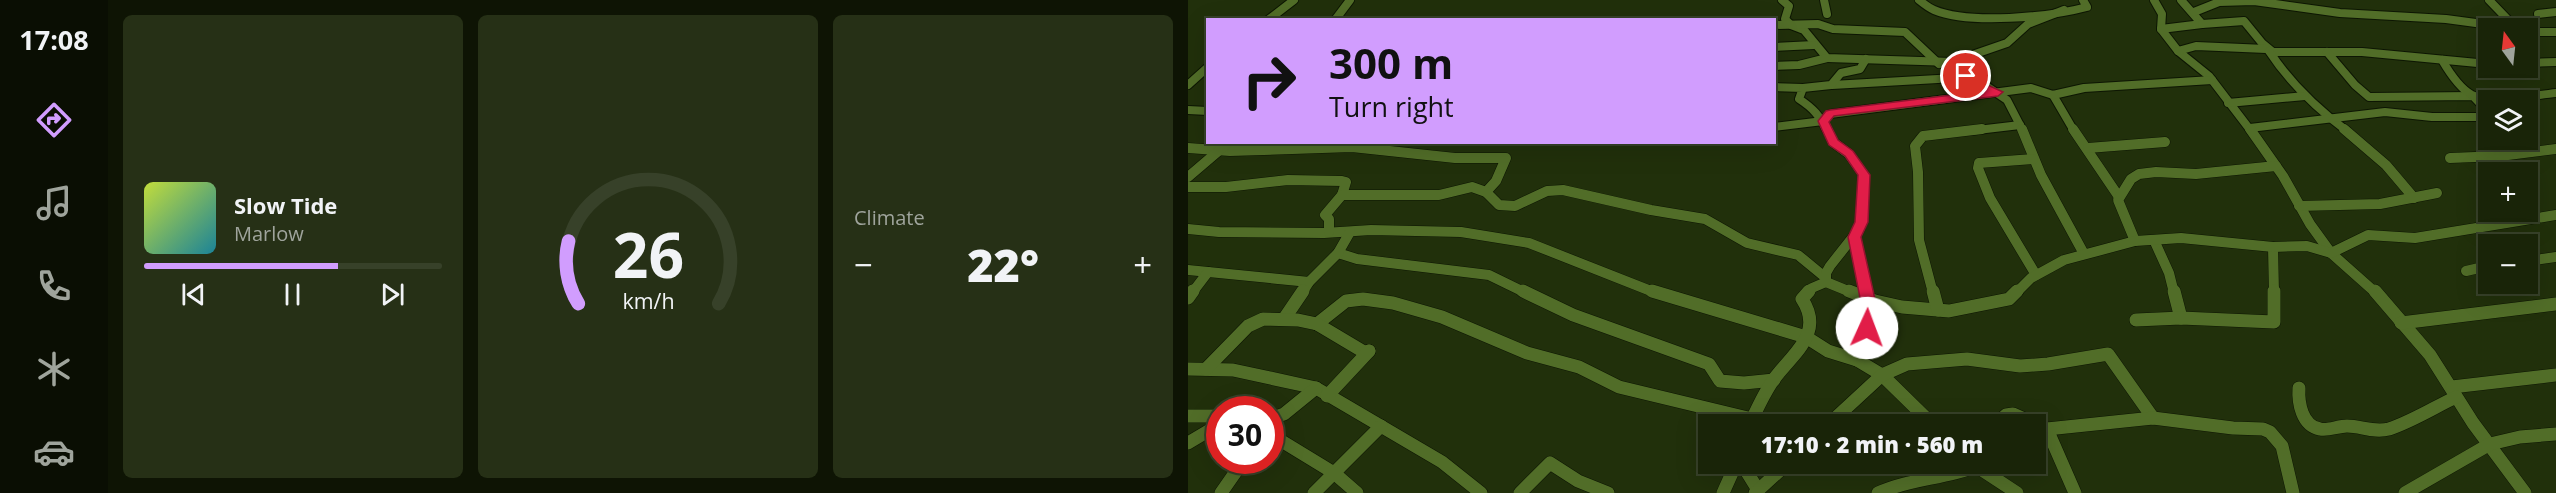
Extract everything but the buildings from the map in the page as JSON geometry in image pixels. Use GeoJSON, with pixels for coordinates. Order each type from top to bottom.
{"type":"FeatureCollection","features":[{"type":"Feature","properties":{"kind":"street"},"geometry":{"type":"LineString","coordinates":[[1271,18],[1294,0]]}},
{"type":"Feature","properties":{"kind":"street"},"geometry":{"type":"LineString","coordinates":[[1336,18],[1350,0]]}},
{"type":"Feature","properties":{"kind":"street"},"geometry":{"type":"LineString","coordinates":[[1782,0],[1789,6],[1785,19],[1793,26],[1804,30],[1827,58]]}},
{"type":"Feature","properties":{"kind":"street"},"geometry":{"type":"LineString","coordinates":[[1824,0],[1827,14]]}},
{"type":"Feature","properties":{"kind":"street"},"geometry":{"type":"LineString","coordinates":[[1919,0],[1932,10],[1974,18],[2064,10],[2086,6],[2083,0]]}},
{"type":"Feature","properties":{"kind":"street"},"geometry":{"type":"LineString","coordinates":[[2154,0],[2162,14],[2161,29],[2178,51],[2205,72],[2250,128],[2331,253],[2368,283],[2430,355],[2525,493]]}},
{"type":"Feature","properties":{"kind":"street"},"geometry":{"type":"LineString","coordinates":[[2308,0],[2314,9]]}},
{"type":"Feature","properties":{"kind":"street"},"geometry":{"type":"LineString","coordinates":[[2489,0],[2506,18]]}},
{"type":"Feature","properties":{"kind":"street"},"geometry":{"type":"LineString","coordinates":[[2183,1],[2202,24]]}},
{"type":"Feature","properties":{"kind":"street"},"geometry":{"type":"LineString","coordinates":[[2183,1],[2286,4],[2314,9],[2478,23]]}},
{"type":"Feature","properties":{"kind":"street"},"geometry":{"type":"LineString","coordinates":[[2233,1],[2244,21],[2254,30],[2286,77],[2329,118],[2355,137],[2386,165],[2414,198]]}},
{"type":"Feature","properties":{"kind":"street"},"geometry":{"type":"LineString","coordinates":[[2194,12],[2219,2]]}},
{"type":"Feature","properties":{"kind":"street"},"geometry":{"type":"LineString","coordinates":[[1776,66],[1799,65],[1827,58],[1952,63],[2007,43],[2028,24],[2064,10]]}},
{"type":"Feature","properties":{"kind":"street"},"geometry":{"type":"LineString","coordinates":[[2538,14],[2556,12]]}},
{"type":"Feature","properties":{"kind":"street"},"geometry":{"type":"LineString","coordinates":[[2161,29],[2244,21]]}},
{"type":"Feature","properties":{"kind":"street"},"geometry":{"type":"LineString","coordinates":[[1776,25],[1818,24],[1838,29],[1907,32],[1940,64]]}},
{"type":"Feature","properties":{"kind":"street"},"geometry":{"type":"LineString","coordinates":[[2538,32],[2556,32]]}},
{"type":"Feature","properties":{"kind":"street"},"geometry":{"type":"LineString","coordinates":[[1776,48],[1815,45]]}},
{"type":"Feature","properties":{"kind":"street"},"geometry":{"type":"LineString","coordinates":[[2178,51],[2196,45],[2268,50],[2362,52],[2478,63]]}},
{"type":"Feature","properties":{"kind":"street"},"geometry":{"type":"LineString","coordinates":[[2327,52],[2355,85],[2369,97],[2501,98],[2556,93]]}},
{"type":"Feature","properties":{"kind":"street"},"geometry":{"type":"LineString","coordinates":[[1967,56],[1975,70],[1973,77],[1979,86],[1998,92],[2006,99],[2027,136],[2033,159],[2051,197],[2084,254]]}},
{"type":"Feature","properties":{"kind":"street"},"geometry":{"type":"LineString","coordinates":[[1832,85],[1838,81],[1841,73],[1860,69],[1866,58]]}},
{"type":"Feature","properties":{"kind":"street"},"geometry":{"type":"LineString","coordinates":[[2442,60],[2452,76],[2478,102]]}},
{"type":"Feature","properties":{"kind":"street"},"geometry":{"type":"LineString","coordinates":[[2538,63],[2556,62]]}},
{"type":"Feature","properties":{"kind":"street"},"geometry":{"type":"LineString","coordinates":[[1188,85],[1206,69]]}},
{"type":"Feature","properties":{"kind":"street"},"geometry":{"type":"LineString","coordinates":[[1776,87],[1803,88],[1973,77]]}},
{"type":"Feature","properties":{"kind":"street"},"geometry":{"type":"LineString","coordinates":[[2053,95],[2084,88],[2212,80]]}},
{"type":"Feature","properties":{"kind":"street"},"geometry":{"type":"LineString","coordinates":[[1755,414],[1773,380],[1802,347],[1806,337],[1809,307],[1802,299],[1812,288],[1826,280],[1830,266],[1854,237],[1862,222],[1864,175],[1849,154],[1833,142],[1824,121],[1812,107],[1799,99],[1803,88]]}},
{"type":"Feature","properties":{"kind":"street"},"geometry":{"type":"LineString","coordinates":[[1776,127],[1824,121],[1830,114],[1998,92],[2039,89],[2053,95],[2097,165],[2109,178],[2119,197],[2135,241]]}},
{"type":"Feature","properties":{"kind":"street"},"geometry":{"type":"LineString","coordinates":[[2228,103],[2305,96]]}},
{"type":"Feature","properties":{"kind":"street"},"geometry":{"type":"LineString","coordinates":[[1188,110],[1206,111]]}},
{"type":"Feature","properties":{"kind":"street"},"geometry":{"type":"LineString","coordinates":[[2250,128],[2385,112],[2432,117],[2478,115]]}},
{"type":"Feature","properties":{"kind":"street"},"geometry":{"type":"LineString","coordinates":[[1938,310],[1920,240],[1915,146],[1917,141],[1923,136],[2020,125]]}},
{"type":"Feature","properties":{"kind":"street"},"geometry":{"type":"LineString","coordinates":[[2088,148],[2165,142]]}},
{"type":"Feature","properties":{"kind":"street"},"geometry":{"type":"LineString","coordinates":[[1188,177],[1226,144]]}},
{"type":"Feature","properties":{"kind":"street"},"geometry":{"type":"LineString","coordinates":[[1188,148],[1217,151],[1352,147],[1455,158],[1508,156],[1496,181],[1486,192]]}},
{"type":"Feature","properties":{"kind":"street"},"geometry":{"type":"LineString","coordinates":[[2450,158],[2500,156],[2556,149]]}},
{"type":"Feature","properties":{"kind":"street"},"geometry":{"type":"LineString","coordinates":[[2033,159],[1979,164],[1977,168],[1990,198],[2037,275]]}},
{"type":"Feature","properties":{"kind":"street"},"geometry":{"type":"LineString","coordinates":[[2109,178],[2134,177],[2156,172],[2196,174],[2276,166]]}},
{"type":"Feature","properties":{"kind":"street"},"geometry":{"type":"LineString","coordinates":[[2119,197],[2134,177]]}},
{"type":"Feature","properties":{"kind":"street"},"geometry":{"type":"LineString","coordinates":[[1188,187],[1226,187],[1288,180],[1346,182],[1342,195],[1325,215],[1329,219],[1329,232]]}},
{"type":"Feature","properties":{"kind":"street"},"geometry":{"type":"LineString","coordinates":[[1342,195],[1439,195],[1472,187],[1486,192],[1499,205],[1515,206],[1547,191],[1563,190],[1651,210],[1705,219],[1748,243],[1798,255],[1826,280],[1868,298],[1902,307],[1938,310],[1965,309],[2009,299],[2037,275],[2064,260],[2135,241],[2181,238],[2273,247],[2307,246],[2331,253],[2368,235],[2415,238],[2556,215]]}},
{"type":"Feature","properties":{"kind":"street"},"geometry":{"type":"LineString","coordinates":[[2299,206],[2380,204],[2437,193]]}},
{"type":"Feature","properties":{"kind":"street"},"geometry":{"type":"LineString","coordinates":[[1188,229],[1219,232],[1371,230],[1461,232],[1528,243],[1670,298],[1806,337],[1828,351],[1857,360],[1882,375],[1922,414]]}},
{"type":"Feature","properties":{"kind":"street"},"geometry":{"type":"LineString","coordinates":[[1284,319],[1309,282],[1338,253],[1350,232]]}},
{"type":"Feature","properties":{"kind":"street"},"geometry":{"type":"LineString","coordinates":[[1854,237],[1870,308],[1864,348],[1857,360]]}},
{"type":"Feature","properties":{"kind":"street"},"geometry":{"type":"LineString","coordinates":[[2154,240],[2169,273],[2181,318]]}},
{"type":"Feature","properties":{"kind":"street"},"geometry":{"type":"LineString","coordinates":[[2136,321],[2181,318],[2274,322],[2273,247]]}},
{"type":"Feature","properties":{"kind":"street"},"geometry":{"type":"LineString","coordinates":[[1338,253],[1357,259],[1490,275],[1573,315],[1709,364],[1720,381],[1773,380]]}},
{"type":"Feature","properties":{"kind":"street"},"geometry":{"type":"LineString","coordinates":[[2538,260],[2556,257]]}},
{"type":"Feature","properties":{"kind":"street"},"geometry":{"type":"LineString","coordinates":[[2466,271],[2478,268]]}},
{"type":"Feature","properties":{"kind":"street"},"geometry":{"type":"LineString","coordinates":[[1188,270],[1309,282]]}},
{"type":"Feature","properties":{"kind":"street"},"geometry":{"type":"LineString","coordinates":[[1188,298],[1208,272]]}},
{"type":"Feature","properties":{"kind":"street"},"geometry":{"type":"LineString","coordinates":[[1317,324],[1346,301],[1363,299],[1393,303],[1442,317],[1527,353],[1579,367],[1619,387],[1721,414]]}},
{"type":"Feature","properties":{"kind":"street"},"geometry":{"type":"LineString","coordinates":[[2401,323],[2556,304]]}},
{"type":"Feature","properties":{"kind":"street"},"geometry":{"type":"LineString","coordinates":[[1206,369],[1240,334],[1257,321],[1284,319],[1317,324],[1364,352],[1369,351],[1322,392],[1284,414]]}},
{"type":"Feature","properties":{"kind":"street"},"geometry":{"type":"LineString","coordinates":[[1840,414],[1882,375],[1907,364],[1967,359],[2020,366],[2048,364],[2108,354],[2153,418]]}},
{"type":"Feature","properties":{"kind":"street"},"geometry":{"type":"LineString","coordinates":[[1188,369],[1243,372],[1322,392],[1442,462],[1481,493]]}},
{"type":"Feature","properties":{"kind":"street"},"geometry":{"type":"LineString","coordinates":[[2299,388],[2298,399],[2303,415],[2310,425],[2321,430],[2348,426],[2368,430],[2388,429],[2454,392],[2556,375]]}},
{"type":"Feature","properties":{"kind":"street"},"geometry":{"type":"LineString","coordinates":[[1188,416],[1206,416]]}},
{"type":"Feature","properties":{"kind":"street"},"geometry":{"type":"LineString","coordinates":[[2075,493],[2047,429],[2153,418],[2233,428],[2263,429],[2270,432],[2284,450],[2293,493]]}},
{"type":"Feature","properties":{"kind":"street"},"geometry":{"type":"LineString","coordinates":[[1314,493],[1382,426]]}},
{"type":"Feature","properties":{"kind":"street"},"geometry":{"type":"LineString","coordinates":[[1188,443],[1206,431]]}},
{"type":"Feature","properties":{"kind":"street"},"geometry":{"type":"LineString","coordinates":[[2405,493],[2490,444],[2520,437],[2556,434]]}},
{"type":"Feature","properties":{"kind":"street"},"geometry":{"type":"LineString","coordinates":[[1284,443],[1334,473],[1357,493]]}},
{"type":"Feature","properties":{"kind":"street"},"geometry":{"type":"LineString","coordinates":[[1521,493],[1550,463],[1578,481],[1608,493]]}},
{"type":"Feature","properties":{"kind":"street"},"geometry":{"type":"LineString","coordinates":[[1221,493],[1234,474]]}},
{"type":"Feature","properties":{"kind":"street"},"geometry":{"type":"LineString","coordinates":[[1723,493],[1732,474]]}},
{"type":"Feature","properties":{"kind":"street"},"geometry":{"type":"LineString","coordinates":[[1747,474],[1757,492],[1776,474]]}},
{"type":"Feature","properties":{"kind":"street"},"geometry":{"type":"LineString","coordinates":[[1878,493],[1902,483],[1939,474]]}},
{"type":"Feature","properties":{"kind":"street"},"geometry":{"type":"LineString","coordinates":[[1985,474],[2017,493]]}},
{"type":"Feature","properties":{"kind":"route"},"geometry":{"type":"LineString","coordinates":[[1867,328],[1870,308],[1854,237],[1862,222],[1864,175],[1849,154],[1830,138],[1824,121],[1830,114],[1962,99],[1998,92],[1979,86],[1973,77],[1966,76]]}}]}
